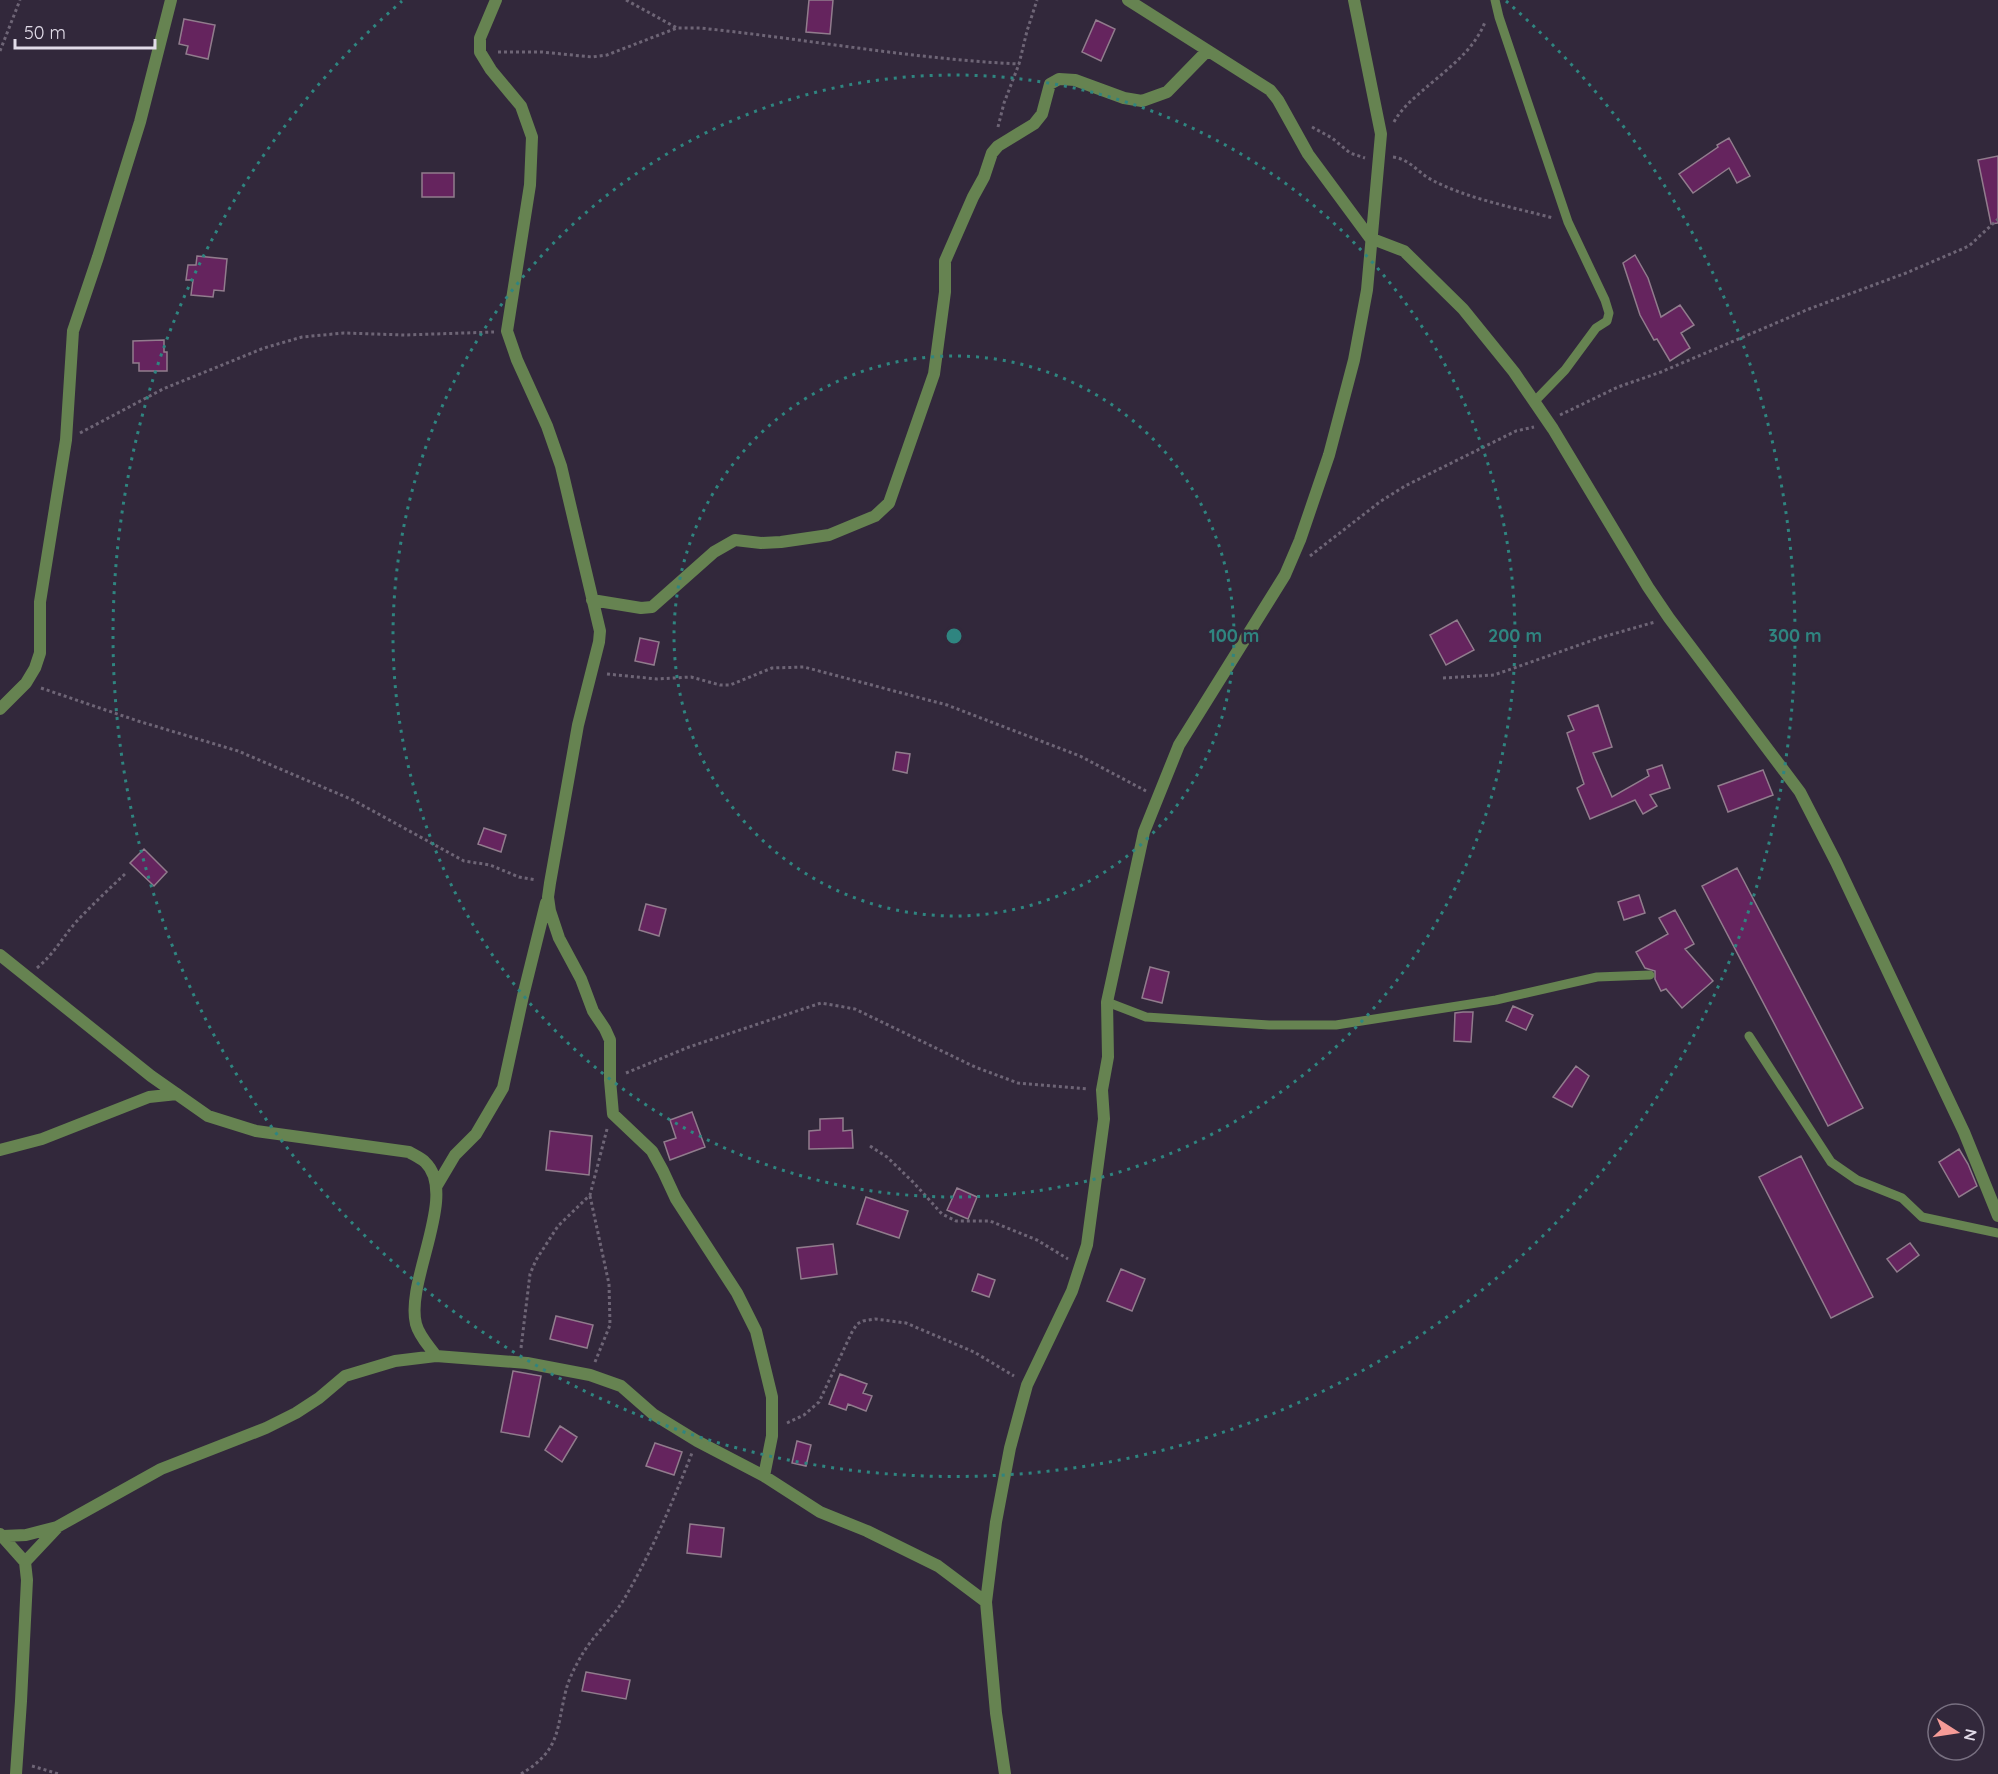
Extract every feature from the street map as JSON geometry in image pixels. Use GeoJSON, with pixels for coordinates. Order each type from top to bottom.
{"type":"FeatureCollection","features":[{"type":"Feature","properties":{"kind":"street"},"geometry":{"type":"LineString","coordinates":[[0,709],[26,683],[35,668],[40,653],[39,602],[66,440],[73,332],[140,122],[171,0]]}},
{"type":"Feature","properties":{"kind":"street"},"geometry":{"type":"LineString","coordinates":[[436,1187],[455,1155],[476,1134],[503,1088],[548,897],[578,725],[600,631],[561,466],[547,426],[516,360],[507,331],[530,185],[532,137],[521,106],[491,70],[480,52],[480,38],[496,0]]}},
{"type":"Feature","properties":{"kind":"street"},"geometry":{"type":"LineString","coordinates":[[1128,0],[1270,90],[1308,154],[1371,238],[1404,251],[1455,301],[1514,372],[1551,425],[1669,618],[1800,792],[1836,862],[1964,1132],[1998,1216]]}},
{"type":"Feature","properties":{"kind":"street"},"geometry":{"type":"LineString","coordinates":[[1005,1774],[996,1713],[986,1602],[996,1522],[1010,1448],[1027,1385],[1072,1291],[1087,1245],[1104,1119],[1102,1090],[1108,1057],[1107,1002],[1144,832],[1179,745],[1285,575],[1300,540],[1329,455],[1354,360],[1367,290],[1381,134],[1354,0]]}},
{"type":"Feature","properties":{"kind":"street"},"geometry":{"type":"LineString","coordinates":[[592,600],[652,608],[714,552],[735,540],[761,543],[781,542],[829,535],[875,516],[888,503],[934,374],[945,292],[945,261],[991,156],[998,146],[1034,124],[1042,114],[1050,84],[1059,79],[1075,80],[1124,98],[1142,101],[1167,92],[1208,51]]}},
{"type":"Feature","properties":{"kind":"street"},"geometry":{"type":"LineString","coordinates":[[548,897],[559,938],[581,979],[593,1011],[610,1040],[613,1114],[652,1151],[676,1199],[737,1293],[756,1331],[772,1397],[772,1436],[764,1476]]}},
{"type":"Feature","properties":{"kind":"street"},"geometry":{"type":"LineString","coordinates":[[0,956],[208,1116],[256,1131],[409,1152],[425,1162],[434,1176],[438,1195],[416,1297],[416,1323],[423,1339],[436,1356]]}},
{"type":"Feature","properties":{"kind":"street"},"geometry":{"type":"LineString","coordinates":[[0,1150],[42,1139],[149,1097],[177,1094]]}},
{"type":"Feature","properties":{"kind":"street"},"geometry":{"type":"LineString","coordinates":[[2,1535],[26,1535],[57,1527],[161,1469],[266,1428],[296,1413],[319,1398],[345,1376],[395,1361],[436,1356],[527,1363],[590,1374],[621,1386],[653,1414],[697,1441],[764,1476],[820,1512],[867,1531],[938,1566],[986,1602]]}},
{"type":"Feature","properties":{"kind":"street"},"geometry":{"type":"LineString","coordinates":[[25,1562],[57,1527]]}},
{"type":"Feature","properties":{"kind":"street"},"geometry":{"type":"LineString","coordinates":[[2,1535],[25,1562],[26,1601],[16,1768]]}},
{"type":"Feature","properties":{"kind":"lane"},"geometry":{"type":"LineString","coordinates":[[1495,0],[1568,222],[1609,313],[1607,321],[1596,328],[1565,370],[1534,402]]}},
{"type":"Feature","properties":{"kind":"lane"},"geometry":{"type":"LineString","coordinates":[[1107,1002],[1146,1017],[1269,1025],[1336,1025],[1496,1000],[1597,977],[1650,975]]}},
{"type":"Feature","properties":{"kind":"lane"},"geometry":{"type":"LineString","coordinates":[[1749,1036],[1831,1162],[1857,1180],[1902,1198],[1922,1217],[1998,1233]]}},
{"type":"Feature","properties":{"kind":"path"},"geometry":{"type":"LineString","coordinates":[[0,51],[20,0]]}},
{"type":"Feature","properties":{"kind":"path"},"geometry":{"type":"LineString","coordinates":[[626,0],[677,28]]}},
{"type":"Feature","properties":{"kind":"path"},"geometry":{"type":"LineString","coordinates":[[991,156],[1004,103],[1019,64],[1037,0]]}},
{"type":"Feature","properties":{"kind":"path"},"geometry":{"type":"LineString","coordinates":[[1390,131],[1400,110],[1472,45],[1485,25],[1487,17]]}},
{"type":"Feature","properties":{"kind":"path"},"geometry":{"type":"LineString","coordinates":[[480,52],[542,52],[592,57],[607,55],[677,28],[700,28],[967,61],[1019,64]]}},
{"type":"Feature","properties":{"kind":"path"},"geometry":{"type":"LineString","coordinates":[[1286,114],[1332,138],[1350,153],[1379,162],[1389,156],[1402,158],[1432,180],[1449,187],[1568,222]]}},
{"type":"Feature","properties":{"kind":"path"},"geometry":{"type":"LineString","coordinates":[[1285,575],[1381,501],[1405,486],[1516,431],[1551,425],[1618,387],[1969,246],[1998,219]]}},
{"type":"Feature","properties":{"kind":"path"},"geometry":{"type":"LineString","coordinates":[[66,440],[163,389],[264,348],[302,337],[344,333],[405,335],[507,331]]}},
{"type":"Feature","properties":{"kind":"path"},"geometry":{"type":"LineString","coordinates":[[1443,678],[1494,675],[1599,638],[1669,618]]}},
{"type":"Feature","properties":{"kind":"path"},"geometry":{"type":"LineString","coordinates":[[592,672],[657,679],[691,677],[720,685],[730,685],[772,668],[804,667],[947,705],[1080,756],[1158,797]]}},
{"type":"Feature","properties":{"kind":"path"},"geometry":{"type":"LineString","coordinates":[[26,683],[138,721],[238,751],[352,800],[464,861],[490,865],[519,877],[550,883]]}},
{"type":"Feature","properties":{"kind":"path"},"geometry":{"type":"LineString","coordinates":[[26,976],[51,956],[85,912],[126,873]]}},
{"type":"Feature","properties":{"kind":"path"},"geometry":{"type":"LineString","coordinates":[[610,1080],[689,1047],[821,1003],[855,1009],[975,1067],[1018,1083],[1102,1090]]}},
{"type":"Feature","properties":{"kind":"path"},"geometry":{"type":"LineString","coordinates":[[590,1374],[609,1325],[609,1284],[590,1195],[603,1140],[613,1114]]}},
{"type":"Feature","properties":{"kind":"path"},"geometry":{"type":"LineString","coordinates":[[870,1146],[887,1157],[942,1214],[956,1221],[990,1221],[1037,1240],[1080,1267]]}},
{"type":"Feature","properties":{"kind":"path"},"geometry":{"type":"LineString","coordinates":[[527,1363],[521,1348],[530,1274],[536,1260],[558,1226],[590,1195]]}},
{"type":"Feature","properties":{"kind":"path"},"geometry":{"type":"LineString","coordinates":[[772,1436],[787,1422],[804,1415],[819,1402],[852,1332],[857,1324],[863,1321],[906,1323],[927,1331],[974,1352],[1027,1385]]}},
{"type":"Feature","properties":{"kind":"path"},"geometry":{"type":"LineString","coordinates":[[521,1774],[537,1765],[551,1750],[571,1679],[584,1652],[626,1597],[665,1519],[697,1441]]}},
{"type":"Feature","properties":{"kind":"path"},"geometry":{"type":"LineString","coordinates":[[16,1768],[59,1774]]}},
{"type":"Feature","properties":{"kind":"building"},"geometry":{"type":"Polygon","coordinates":[[[809,0],[833,0],[830,34],[806,32],[809,0]]]}},
{"type":"Feature","properties":{"kind":"building"},"geometry":{"type":"Polygon","coordinates":[[[184,19],[215,25],[208,59],[186,54],[188,46],[179,44],[184,19]]]}},
{"type":"Feature","properties":{"kind":"building"},"geometry":{"type":"Polygon","coordinates":[[[1096,20],[1115,29],[1101,61],[1082,52],[1096,20]]]}},
{"type":"Feature","properties":{"kind":"building"},"geometry":{"type":"Polygon","coordinates":[[[1729,138],[1750,176],[1737,183],[1729,168],[1693,193],[1679,174],[1729,138]]]}},
{"type":"Feature","properties":{"kind":"building"},"geometry":{"type":"Polygon","coordinates":[[[1998,156],[1998,223],[1991,224],[1978,160],[1998,156]]]}},
{"type":"Feature","properties":{"kind":"building"},"geometry":{"type":"Polygon","coordinates":[[[422,173],[454,173],[454,197],[422,197],[422,173]]]}},
{"type":"Feature","properties":{"kind":"building"},"geometry":{"type":"Polygon","coordinates":[[[1635,255],[1648,278],[1661,317],[1680,305],[1694,325],[1681,333],[1690,348],[1670,361],[1657,339],[1654,340],[1640,315],[1623,263],[1635,255]]]}},
{"type":"Feature","properties":{"kind":"building"},"geometry":{"type":"Polygon","coordinates":[[[197,256],[227,259],[224,291],[214,290],[213,297],[191,295],[193,280],[186,280],[188,265],[196,265],[197,256]]]}},
{"type":"Feature","properties":{"kind":"building"},"geometry":{"type":"Polygon","coordinates":[[[164,340],[164,352],[167,352],[167,371],[139,371],[139,363],[133,363],[133,341],[164,340]]]}},
{"type":"Feature","properties":{"kind":"building"},"geometry":{"type":"Polygon","coordinates":[[[1457,620],[1474,650],[1446,665],[1430,635],[1457,620]]]}},
{"type":"Feature","properties":{"kind":"building"},"geometry":{"type":"Polygon","coordinates":[[[640,638],[659,642],[654,665],[635,661],[640,638]]]}},
{"type":"Feature","properties":{"kind":"building"},"geometry":{"type":"Polygon","coordinates":[[[1598,705],[1612,747],[1593,753],[1612,797],[1649,776],[1647,770],[1662,765],[1670,788],[1650,795],[1657,806],[1643,814],[1635,800],[1590,819],[1577,788],[1584,784],[1567,733],[1574,730],[1568,716],[1598,705]]]}},
{"type":"Feature","properties":{"kind":"building"},"geometry":{"type":"Polygon","coordinates":[[[896,752],[910,754],[907,773],[893,770],[896,752]]]}},
{"type":"Feature","properties":{"kind":"building"},"geometry":{"type":"Polygon","coordinates":[[[1763,770],[1773,795],[1728,812],[1718,786],[1763,770]]]}},
{"type":"Feature","properties":{"kind":"building"},"geometry":{"type":"Polygon","coordinates":[[[484,828],[506,835],[501,852],[478,844],[484,828]]]}},
{"type":"Feature","properties":{"kind":"building"},"geometry":{"type":"Polygon","coordinates":[[[144,849],[167,872],[154,886],[130,863],[144,849]]]}},
{"type":"Feature","properties":{"kind":"building"},"geometry":{"type":"Polygon","coordinates":[[[1737,868],[1863,1108],[1828,1126],[1702,886],[1737,868]]]}},
{"type":"Feature","properties":{"kind":"building"},"geometry":{"type":"Polygon","coordinates":[[[1639,895],[1645,913],[1624,920],[1618,902],[1639,895]]]}},
{"type":"Feature","properties":{"kind":"building"},"geometry":{"type":"Polygon","coordinates":[[[646,904],[666,909],[659,936],[639,930],[646,904]]]}},
{"type":"Feature","properties":{"kind":"building"},"geometry":{"type":"Polygon","coordinates":[[[1675,910],[1694,944],[1685,949],[1713,981],[1682,1008],[1666,989],[1661,991],[1655,979],[1655,971],[1645,968],[1636,952],[1668,934],[1659,918],[1675,910]]]}},
{"type":"Feature","properties":{"kind":"building"},"geometry":{"type":"Polygon","coordinates":[[[1150,967],[1169,972],[1162,1003],[1142,998],[1150,967]]]}},
{"type":"Feature","properties":{"kind":"building"},"geometry":{"type":"Polygon","coordinates":[[[1513,1006],[1533,1015],[1526,1030],[1506,1021],[1513,1006]]]}},
{"type":"Feature","properties":{"kind":"building"},"geometry":{"type":"Polygon","coordinates":[[[1473,1012],[1471,1042],[1454,1041],[1455,1013],[1473,1012]]]}},
{"type":"Feature","properties":{"kind":"building"},"geometry":{"type":"Polygon","coordinates":[[[1576,1066],[1589,1076],[1572,1107],[1553,1097],[1576,1066]]]}},
{"type":"Feature","properties":{"kind":"building"},"geometry":{"type":"Polygon","coordinates":[[[692,1112],[705,1147],[670,1160],[664,1142],[676,1138],[670,1120],[692,1112]]]}},
{"type":"Feature","properties":{"kind":"building"},"geometry":{"type":"Polygon","coordinates":[[[843,1118],[843,1131],[852,1130],[853,1148],[809,1149],[809,1131],[820,1130],[820,1119],[843,1118]]]}},
{"type":"Feature","properties":{"kind":"building"},"geometry":{"type":"Polygon","coordinates":[[[550,1131],[592,1136],[589,1175],[546,1170],[550,1131]]]}},
{"type":"Feature","properties":{"kind":"building"},"geometry":{"type":"Polygon","coordinates":[[[1959,1149],[1977,1186],[1959,1197],[1939,1162],[1959,1149]]]}},
{"type":"Feature","properties":{"kind":"building"},"geometry":{"type":"Polygon","coordinates":[[[1801,1156],[1873,1297],[1831,1318],[1759,1177],[1801,1156]]]}},
{"type":"Feature","properties":{"kind":"building"},"geometry":{"type":"Polygon","coordinates":[[[957,1188],[977,1197],[968,1219],[947,1210],[957,1188]]]}},
{"type":"Feature","properties":{"kind":"building"},"geometry":{"type":"Polygon","coordinates":[[[866,1197],[908,1211],[899,1238],[857,1224],[866,1197]]]}},
{"type":"Feature","properties":{"kind":"building"},"geometry":{"type":"Polygon","coordinates":[[[1910,1243],[1919,1255],[1897,1272],[1887,1259],[1910,1243]]]}},
{"type":"Feature","properties":{"kind":"building"},"geometry":{"type":"Polygon","coordinates":[[[833,1244],[837,1274],[801,1279],[797,1248],[833,1244]]]}},
{"type":"Feature","properties":{"kind":"building"},"geometry":{"type":"Polygon","coordinates":[[[1121,1269],[1145,1279],[1132,1311],[1107,1301],[1121,1269]]]}},
{"type":"Feature","properties":{"kind":"building"},"geometry":{"type":"Polygon","coordinates":[[[978,1274],[995,1280],[989,1297],[972,1291],[978,1274]]]}},
{"type":"Feature","properties":{"kind":"building"},"geometry":{"type":"Polygon","coordinates":[[[556,1316],[593,1325],[587,1348],[550,1339],[556,1316]]]}},
{"type":"Feature","properties":{"kind":"building"},"geometry":{"type":"Polygon","coordinates":[[[513,1371],[541,1376],[529,1437],[501,1432],[513,1371]]]}},
{"type":"Feature","properties":{"kind":"building"},"geometry":{"type":"Polygon","coordinates":[[[840,1374],[867,1384],[863,1393],[872,1396],[866,1411],[848,1404],[846,1410],[829,1404],[840,1374]]]}},
{"type":"Feature","properties":{"kind":"building"},"geometry":{"type":"Polygon","coordinates":[[[560,1426],[577,1437],[562,1462],[545,1450],[560,1426]]]}},
{"type":"Feature","properties":{"kind":"building"},"geometry":{"type":"Polygon","coordinates":[[[797,1441],[811,1445],[806,1466],[792,1463],[797,1441]]]}},
{"type":"Feature","properties":{"kind":"building"},"geometry":{"type":"Polygon","coordinates":[[[655,1443],[682,1452],[674,1475],[646,1466],[655,1443]]]}},
{"type":"Feature","properties":{"kind":"building"},"geometry":{"type":"Polygon","coordinates":[[[690,1524],[724,1528],[721,1557],[687,1553],[690,1524]]]}},
{"type":"Feature","properties":{"kind":"building"},"geometry":{"type":"Polygon","coordinates":[[[586,1672],[630,1680],[626,1699],[582,1691],[586,1672]]]}}]}
